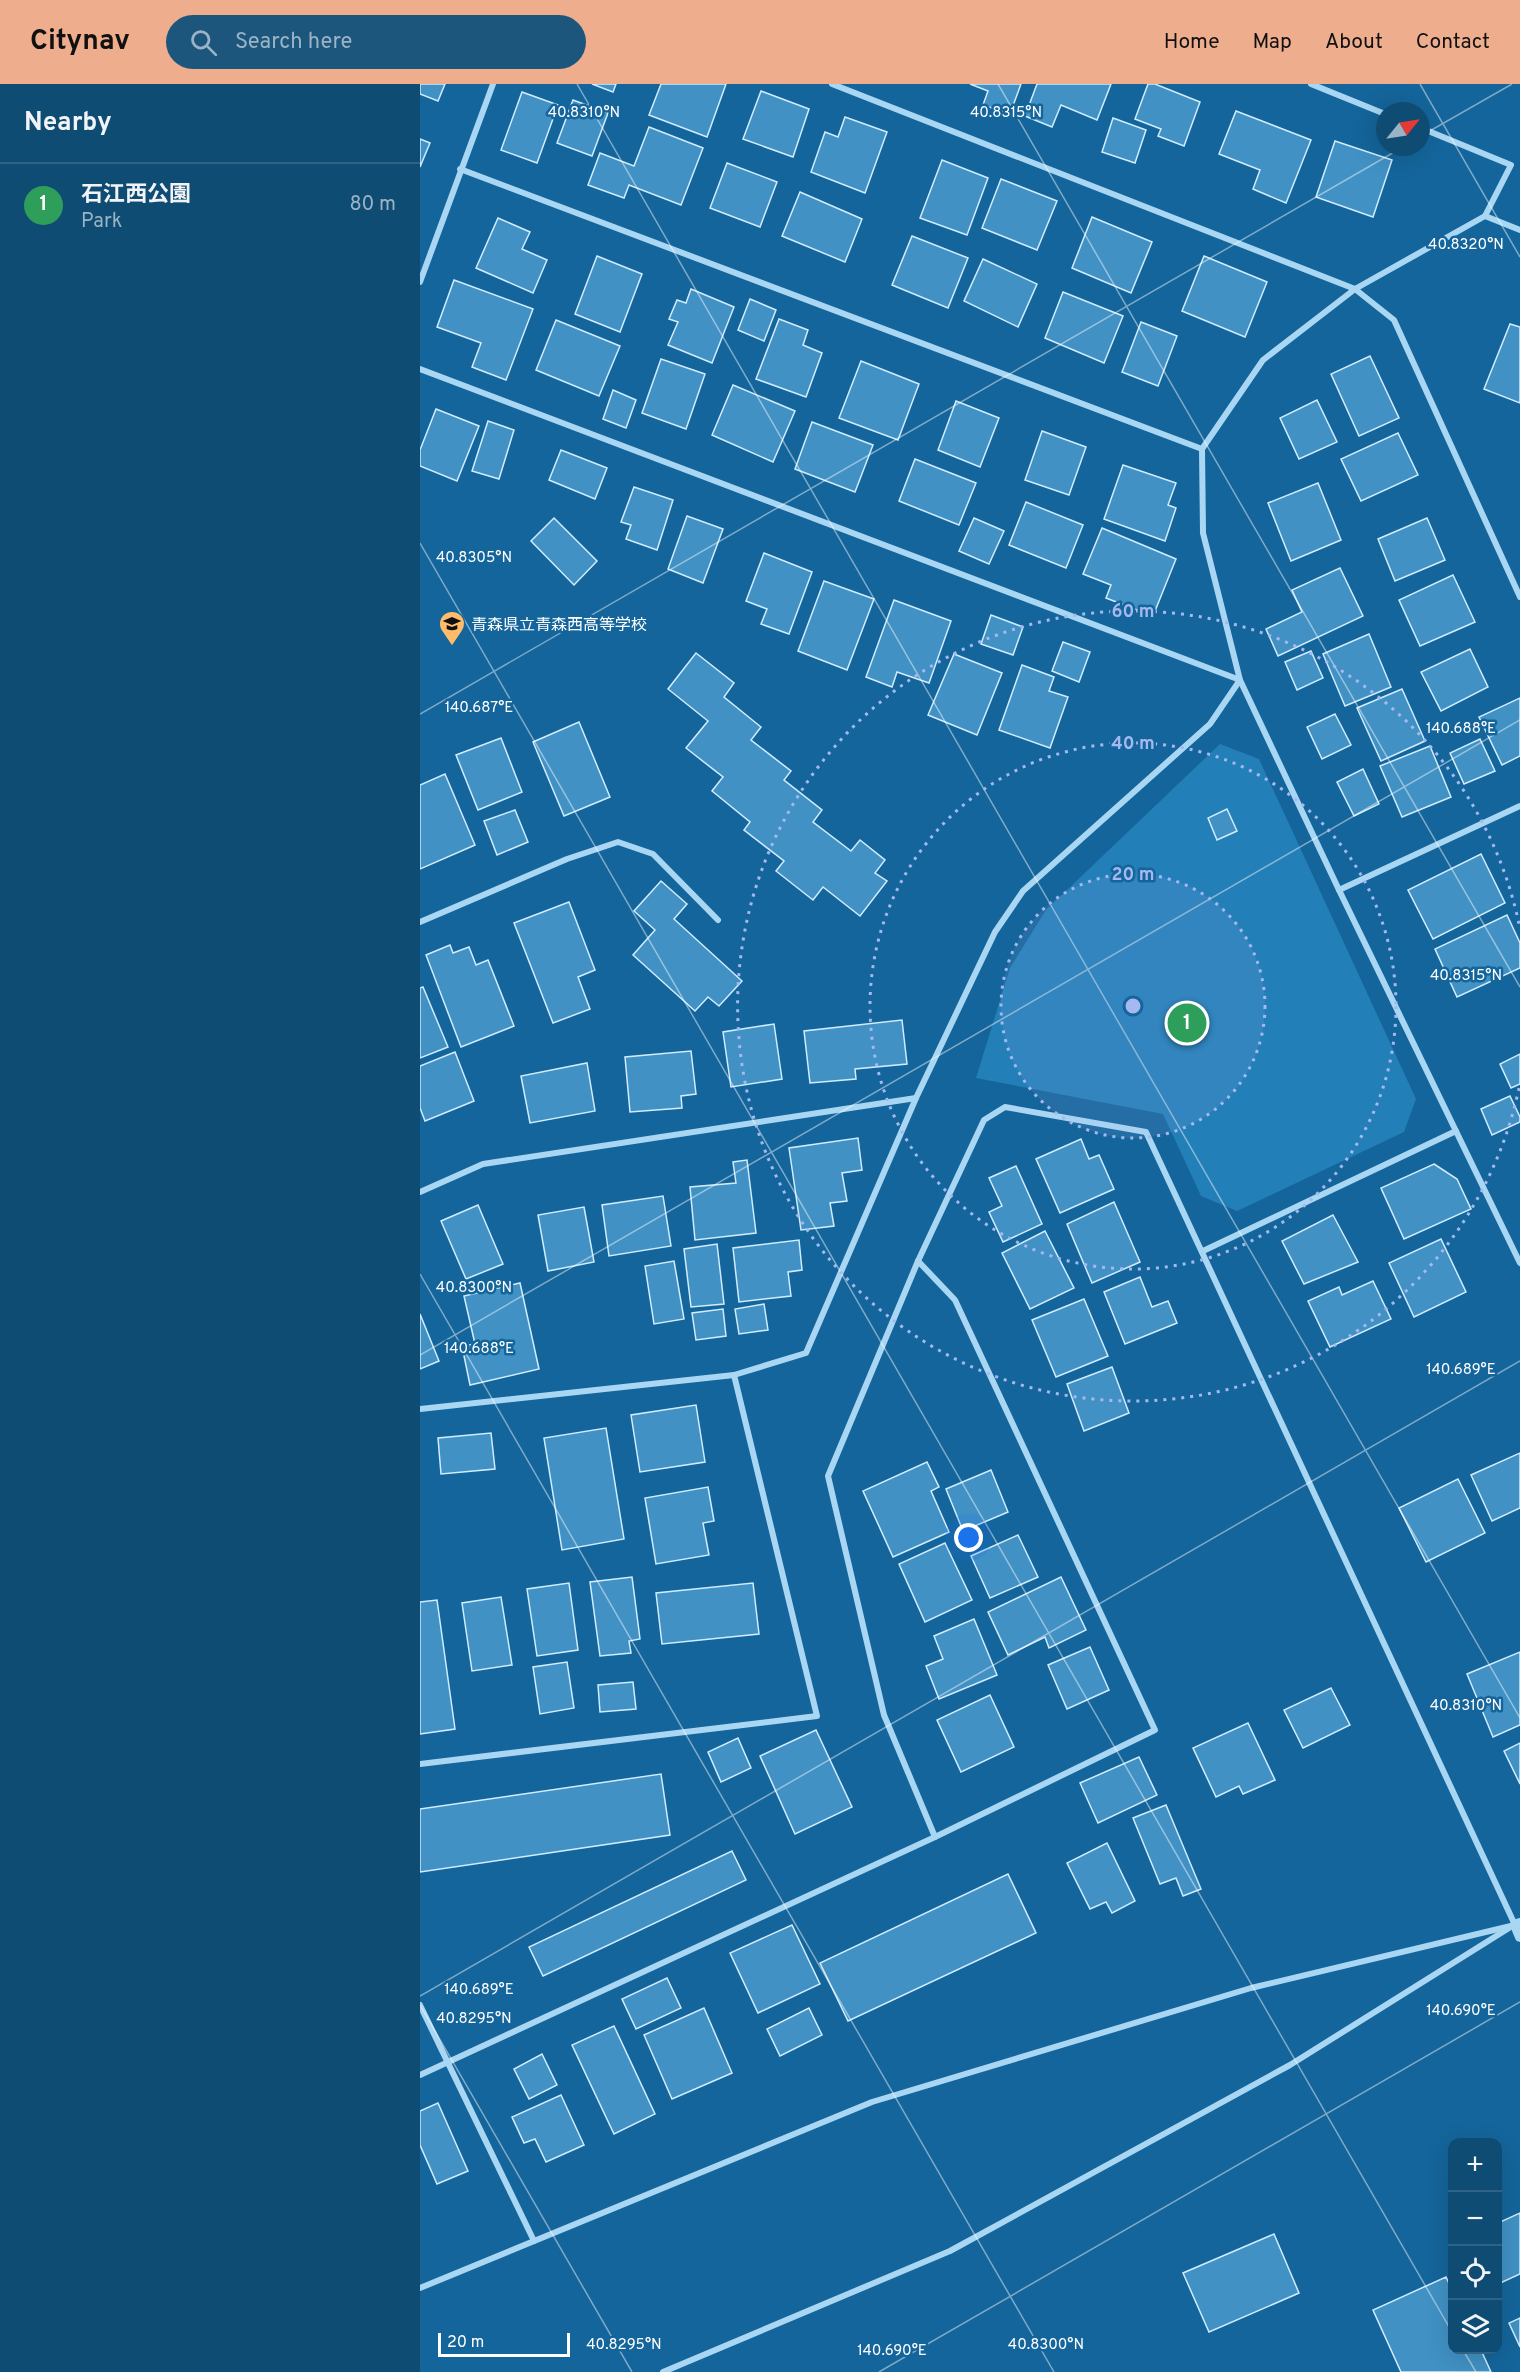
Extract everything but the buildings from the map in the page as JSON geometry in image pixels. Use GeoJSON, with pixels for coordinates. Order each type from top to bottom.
{"type":"FeatureCollection","features":[{"type":"Feature","properties":{"kind":"street"},"geometry":{"type":"LineString","coordinates":[[420,282],[493,84]]}},
{"type":"Feature","properties":{"kind":"street"},"geometry":{"type":"LineString","coordinates":[[832,84],[1355,289],[1394,320],[1520,597]]}},
{"type":"Feature","properties":{"kind":"street"},"geometry":{"type":"LineString","coordinates":[[1311,84],[1376,110]]}},
{"type":"Feature","properties":{"kind":"street"},"geometry":{"type":"LineString","coordinates":[[1430,132],[1520,168]]}},
{"type":"Feature","properties":{"kind":"street"},"geometry":{"type":"LineString","coordinates":[[1511,165],[1485,216],[1355,289],[1263,360],[1203,449],[1203,533],[1240,680],[1339,891],[1520,1263]]}},
{"type":"Feature","properties":{"kind":"street"},"geometry":{"type":"LineString","coordinates":[[460,169],[1203,449]]}},
{"type":"Feature","properties":{"kind":"street"},"geometry":{"type":"LineString","coordinates":[[1485,216],[1520,230]]}},
{"type":"Feature","properties":{"kind":"street"},"geometry":{"type":"LineString","coordinates":[[420,369],[1240,680]]}},
{"type":"Feature","properties":{"kind":"street"},"geometry":{"type":"LineString","coordinates":[[420,1409],[734,1375],[806,1353],[916,1098],[995,932],[1023,891],[1210,724],[1240,680]]}},
{"type":"Feature","properties":{"kind":"street"},"geometry":{"type":"LineString","coordinates":[[1339,891],[1520,806]]}},
{"type":"Feature","properties":{"kind":"street"},"geometry":{"type":"LineString","coordinates":[[420,922],[567,859],[618,842],[653,854],[718,921]]}},
{"type":"Feature","properties":{"kind":"street"},"geometry":{"type":"LineString","coordinates":[[420,1192],[483,1164],[916,1098]]}},
{"type":"Feature","properties":{"kind":"street"},"geometry":{"type":"LineString","coordinates":[[935,1837],[884,1714],[828,1476],[918,1261],[984,1120],[1005,1107],[1146,1132],[1517,1924],[1520,1937]]}},
{"type":"Feature","properties":{"kind":"street"},"geometry":{"type":"LineString","coordinates":[[1203,1251],[1456,1131]]}},
{"type":"Feature","properties":{"kind":"street"},"geometry":{"type":"LineString","coordinates":[[420,2075],[935,1837],[1155,1730],[954,1300],[918,1261]]}},
{"type":"Feature","properties":{"kind":"street"},"geometry":{"type":"LineString","coordinates":[[420,1764],[817,1716],[734,1375]]}},
{"type":"Feature","properties":{"kind":"street"},"geometry":{"type":"LineString","coordinates":[[420,2288],[872,2102],[1251,1988],[1517,1924]]}},
{"type":"Feature","properties":{"kind":"street"},"geometry":{"type":"LineString","coordinates":[[663,2372],[950,2251],[1290,2065],[1517,1924]]}},
{"type":"Feature","properties":{"kind":"street"},"geometry":{"type":"LineString","coordinates":[[420,2005],[534,2241]]}},
{"type":"Feature","properties":{"kind":"shaded area"},"geometry":{"type":"Polygon","coordinates":[[[1220,744],[1259,759],[1416,1099],[1404,1132],[1237,1211],[1201,1196],[1163,1114],[976,1078],[1010,968],[1046,910],[1220,744]]]}},
{"type":"Feature","properties":{"kind":"place","name":"青森県立青森西高等学校"},"geometry":{"type":"Point","coordinates":[452,647]}},
{"type":"Feature","properties":{"kind":"place","name":"石江西公園"},"geometry":{"type":"Point","coordinates":[1187,1023]}}]}
